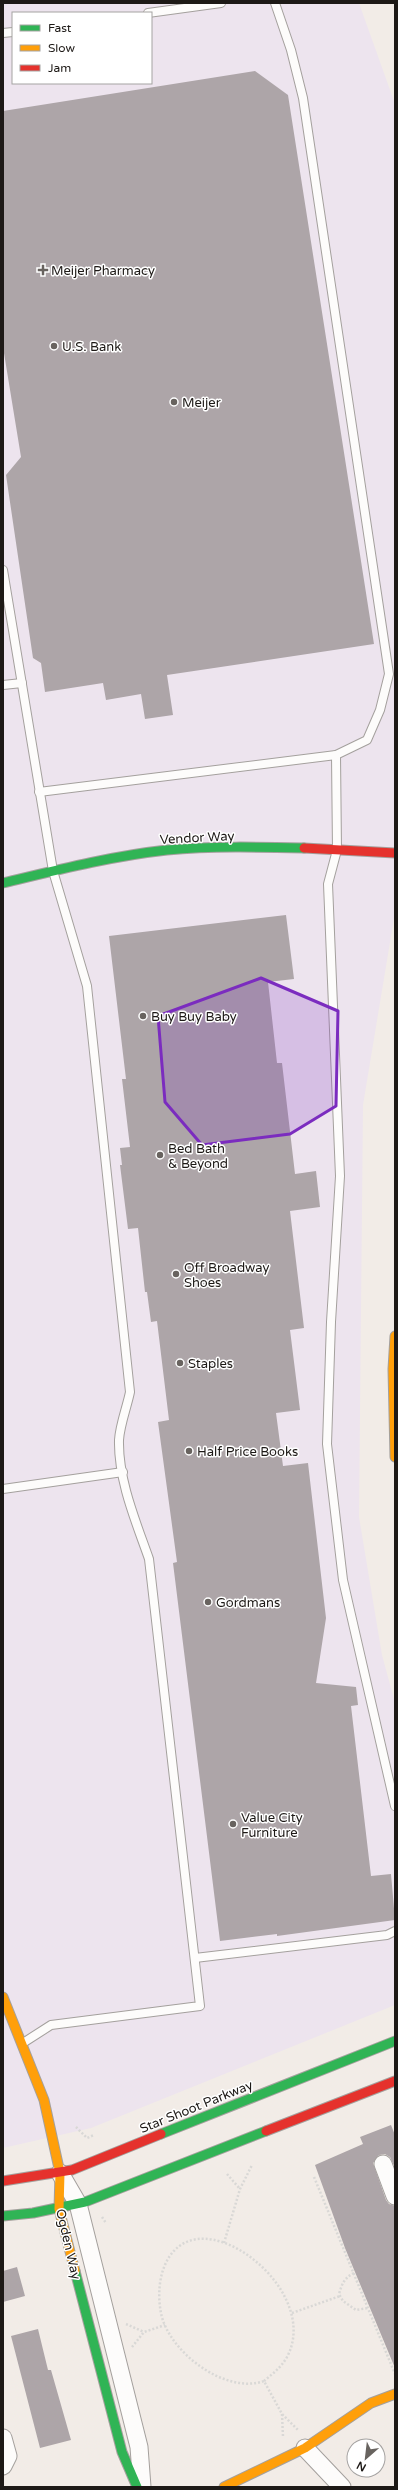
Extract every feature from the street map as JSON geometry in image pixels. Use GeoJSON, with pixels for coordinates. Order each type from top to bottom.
{"type":"FeatureCollection","features":[{"type":"Feature","properties":{"kind":"street","name":"Vendor Way"},"geometry":{"type":"LineString","coordinates":[[3,883],[53,871],[143,853],[221,847],[337,850],[395,854]]}},
{"type":"Feature","properties":{"kind":"street"},"geometry":{"type":"LineString","coordinates":[[395,1336],[395,1457]]}},
{"type":"Feature","properties":{"kind":"street"},"geometry":{"type":"LineString","coordinates":[[3,1997],[44,2100],[60,2173]]}},
{"type":"Feature","properties":{"kind":"street","name":"Star Shoot Parkway"},"geometry":{"type":"LineString","coordinates":[[3,2181],[60,2173],[99,2160],[395,2041]]}},
{"type":"Feature","properties":{"kind":"street"},"geometry":{"type":"LineString","coordinates":[[3,2216],[59,2209],[78,2204],[395,2080]]}},
{"type":"Feature","properties":{"kind":"street"},"geometry":{"type":"LineString","coordinates":[[383,2164],[395,2196]]}},
{"type":"Feature","properties":{"kind":"street","name":"Ogden Way"},"geometry":{"type":"LineString","coordinates":[[60,2173],[78,2204],[139,2447],[142,2487]]}},
{"type":"Feature","properties":{"kind":"street","name":"Ogden Way"},"geometry":{"type":"LineString","coordinates":[[60,2173],[59,2209],[122,2452],[138,2487]]}},
{"type":"Feature","properties":{"kind":"street"},"geometry":{"type":"LineString","coordinates":[[224,2487],[305,2448],[371,2403],[395,2394]]}},
{"type":"Feature","properties":{"kind":"street"},"geometry":{"type":"LineString","coordinates":[[3,2438],[8,2456],[3,2466]]}},
{"type":"Feature","properties":{"kind":"street"},"geometry":{"type":"LineString","coordinates":[[305,2448],[342,2487]]}},
{"type":"Feature","properties":{"kind":"lane"},"geometry":{"type":"LineString","coordinates":[[152,12],[221,3]]}},
{"type":"Feature","properties":{"kind":"lane"},"geometry":{"type":"LineString","coordinates":[[39,792],[336,755],[367,740],[380,710],[389,674],[303,98],[291,50],[276,3]]}},
{"type":"Feature","properties":{"kind":"lane"},"geometry":{"type":"LineString","coordinates":[[3,570],[53,871],[87,986],[130,1392],[120,1440],[123,1472],[133,1513],[149,1559],[200,2006],[52,2025],[23,2044]]}},
{"type":"Feature","properties":{"kind":"lane"},"geometry":{"type":"LineString","coordinates":[[3,685],[22,683]]}},
{"type":"Feature","properties":{"kind":"lane"},"geometry":{"type":"LineString","coordinates":[[336,755],[337,850],[328,884],[340,1176],[331,1322],[327,1444],[343,1580],[395,1806]]}},
{"type":"Feature","properties":{"kind":"lane"},"geometry":{"type":"LineString","coordinates":[[3,1489],[123,1472]]}},
{"type":"Feature","properties":{"kind":"lane"},"geometry":{"type":"LineString","coordinates":[[195,1958],[387,1935],[395,1931]]}},
{"type":"Feature","properties":{"kind":"path"},"geometry":{"type":"LineString","coordinates":[[76,2127],[82,2136],[87,2138],[94,2135]]}},
{"type":"Feature","properties":{"kind":"path"},"geometry":{"type":"LineString","coordinates":[[224,2243],[240,2189],[252,2165]]}},
{"type":"Feature","properties":{"kind":"path"},"geometry":{"type":"LineString","coordinates":[[227,2174],[240,2189]]}},
{"type":"Feature","properties":{"kind":"path"},"geometry":{"type":"LineString","coordinates":[[314,2177],[395,2374]]}},
{"type":"Feature","properties":{"kind":"path"},"geometry":{"type":"LineString","coordinates":[[204,2239],[224,2243],[254,2259],[275,2281],[292,2313],[293,2337],[287,2357],[279,2369],[264,2381],[247,2385],[232,2383],[215,2376],[198,2365],[180,2346],[165,2325],[158,2294],[160,2275],[167,2259],[178,2247],[191,2241],[204,2239]]}},
{"type":"Feature","properties":{"kind":"path"},"geometry":{"type":"LineString","coordinates":[[354,2273],[348,2276],[342,2283],[340,2296],[343,2301],[356,2310],[368,2308]]}},
{"type":"Feature","properties":{"kind":"path"},"geometry":{"type":"LineString","coordinates":[[292,2313],[340,2296]]}},
{"type":"Feature","properties":{"kind":"path"},"geometry":{"type":"LineString","coordinates":[[122,2322],[144,2332]]}},
{"type":"Feature","properties":{"kind":"path"},"geometry":{"type":"LineString","coordinates":[[129,2351],[144,2332],[165,2325]]}},
{"type":"Feature","properties":{"kind":"path"},"geometry":{"type":"LineString","coordinates":[[264,2381],[282,2414],[298,2430]]}},
{"type":"Feature","properties":{"kind":"path"},"geometry":{"type":"LineString","coordinates":[[282,2414],[283,2439]]}},
{"type":"Feature","properties":{"kind":"highlighted area"},"geometry":{"type":"Polygon","coordinates":[[[261,978],[338,1011],[336,1106],[290,1134],[202,1145],[165,1102],[158,1016],[261,978]]]}},
{"type":"Feature","properties":{"kind":"shaded area"},"geometry":{"type":"Polygon","coordinates":[[[3,3],[359,3],[395,104],[395,912],[363,1105],[359,1517],[382,1655],[395,1703],[395,2005],[91,2128],[3,2148],[3,3]]]}},
{"type":"Feature","properties":{"kind":"building","name":"Meijer"},"geometry":{"type":"Polygon","coordinates":[[[255,71],[288,95],[374,644],[167,675],[173,715],[145,719],[141,694],[106,700],[103,683],[45,692],[41,663],[33,658],[6,475],[21,457],[3,347],[3,111],[255,71]]]}},
{"type":"Feature","properties":{"kind":"building"},"geometry":{"type":"Polygon","coordinates":[[[286,915],[294,979],[268,982],[277,1063],[282,1063],[295,1174],[316,1171],[320,1207],[290,1211],[304,1328],[290,1330],[300,1410],[276,1413],[283,1466],[308,1463],[326,1618],[316,1683],[356,1687],[358,1705],[351,1706],[371,1876],[391,1874],[395,1920],[277,1936],[277,1934],[220,1941],[173,1563],[177,1562],[158,1422],[169,1420],[157,1321],[151,1322],[147,1292],[145,1292],[138,1228],[128,1229],[120,1165],[122,1165],[120,1148],[130,1147],[122,1079],[126,1079],[109,936],[286,915]]]}},
{"type":"Feature","properties":{"kind":"building"},"geometry":{"type":"Polygon","coordinates":[[[391,2125],[395,2135],[395,2168],[390,2157],[385,2154],[379,2155],[373,2163],[386,2200],[389,2204],[395,2206],[395,2368],[345,2248],[315,2165],[363,2144],[360,2137],[391,2125]]]}},
{"type":"Feature","properties":{"kind":"building"},"geometry":{"type":"Polygon","coordinates":[[[17,2267],[25,2296],[3,2302],[3,2271],[17,2267]]]}},
{"type":"Feature","properties":{"kind":"building"},"geometry":{"type":"Polygon","coordinates":[[[38,2329],[48,2370],[51,2370],[71,2440],[40,2448],[11,2336],[38,2329]]]}},
{"type":"Feature","properties":{"kind":"traffic: fast"},"geometry":{"type":"LineString","coordinates":[[3,883],[64,868],[167,850],[218,847],[304,848]]}},
{"type":"Feature","properties":{"kind":"traffic: fast"},"geometry":{"type":"LineString","coordinates":[[161,2134],[395,2041]]}},
{"type":"Feature","properties":{"kind":"traffic: fast"},"geometry":{"type":"LineString","coordinates":[[3,2216],[33,2213],[85,2202],[266,2131]]}},
{"type":"Feature","properties":{"kind":"traffic: fast"},"geometry":{"type":"LineString","coordinates":[[75,2271],[122,2452],[137,2487]]}},
{"type":"Feature","properties":{"kind":"traffic: slow"},"geometry":{"type":"LineString","coordinates":[[395,1336],[393,1369],[395,1457]]}},
{"type":"Feature","properties":{"kind":"traffic: slow"},"geometry":{"type":"LineString","coordinates":[[3,1997],[44,2100],[60,2173],[59,2209],[75,2271]]}},
{"type":"Feature","properties":{"kind":"traffic: slow"},"geometry":{"type":"LineString","coordinates":[[224,2487],[305,2448],[371,2403],[395,2394]]}},
{"type":"Feature","properties":{"kind":"traffic: jam"},"geometry":{"type":"LineString","coordinates":[[304,848],[395,853]]}},
{"type":"Feature","properties":{"kind":"traffic: jam"},"geometry":{"type":"LineString","coordinates":[[266,2131],[395,2081]]}},
{"type":"Feature","properties":{"kind":"traffic: jam"},"geometry":{"type":"LineString","coordinates":[[3,2181],[72,2170],[161,2134]]}},
{"type":"Feature","properties":{"kind":"place","name":"Meijer Pharmacy"},"geometry":{"type":"Point","coordinates":[43,270]}},
{"type":"Feature","properties":{"kind":"place","name":"U.S. Bank"},"geometry":{"type":"Point","coordinates":[54,346]}},
{"type":"Feature","properties":{"kind":"place","name":"Meijer"},"geometry":{"type":"Point","coordinates":[174,402]}},
{"type":"Feature","properties":{"kind":"place","name":"Buy Buy Baby"},"geometry":{"type":"Point","coordinates":[143,1016]}},
{"type":"Feature","properties":{"kind":"place","name":"Bed Bath & Beyond"},"geometry":{"type":"Point","coordinates":[160,1155]}},
{"type":"Feature","properties":{"kind":"place","name":"Off Broadway Shoes"},"geometry":{"type":"Point","coordinates":[176,1274]}},
{"type":"Feature","properties":{"kind":"place","name":"Staples"},"geometry":{"type":"Point","coordinates":[180,1363]}},
{"type":"Feature","properties":{"kind":"place","name":"Half Price Books"},"geometry":{"type":"Point","coordinates":[189,1451]}},
{"type":"Feature","properties":{"kind":"place","name":"Gordmans"},"geometry":{"type":"Point","coordinates":[208,1602]}},
{"type":"Feature","properties":{"kind":"place","name":"Value City Furniture"},"geometry":{"type":"Point","coordinates":[233,1824]}}]}
